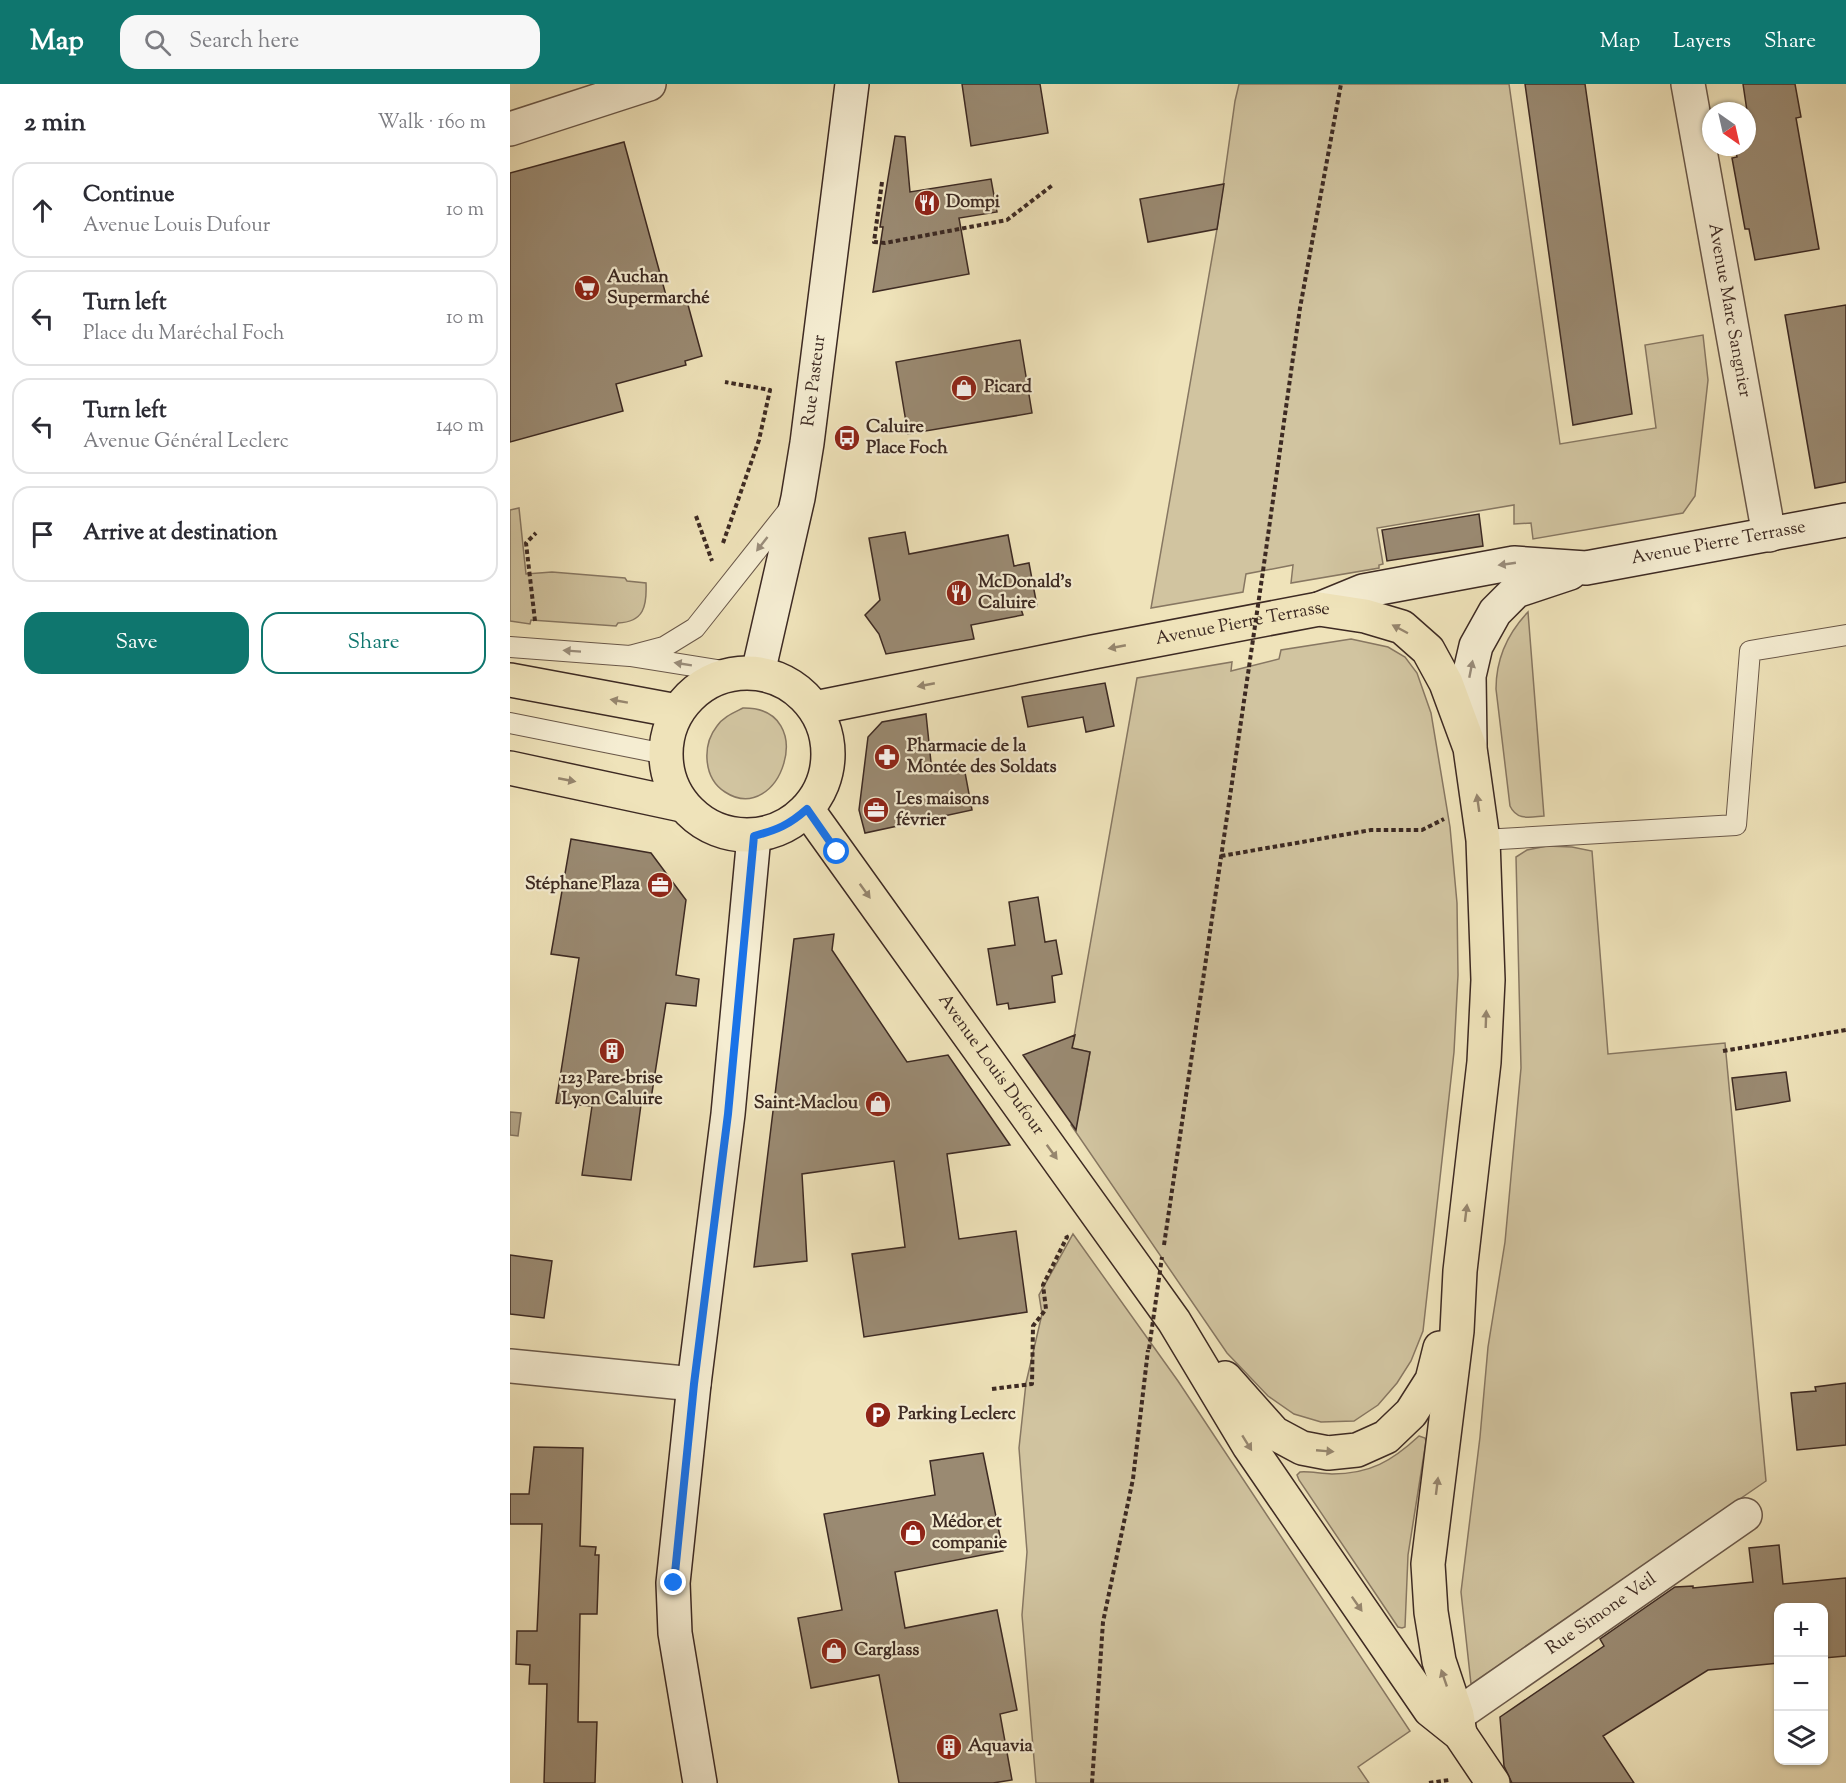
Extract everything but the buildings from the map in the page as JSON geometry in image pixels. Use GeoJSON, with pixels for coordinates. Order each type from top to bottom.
{"type":"FeatureCollection","features":[{"type":"Feature","properties":{"kind":"main road"},"geometry":{"type":"LineString","coordinates":[[1319,609],[1365,616],[1402,627],[1428,650],[1446,683],[1470,748],[1483,840],[1488,980],[1484,1062],[1460,1271],[1457,1331],[1428,1564],[1431,1612],[1438,1661],[1458,1725],[1493,1783]]}},
{"type":"Feature","properties":{"kind":"main road","name":"Avenue Pierre Terrasse"},"geometry":{"type":"LineString","coordinates":[[815,708],[1070,656],[1319,609]]}},
{"type":"Feature","properties":{"kind":"main road"},"geometry":{"type":"LineString","coordinates":[[747,673],[780,679],[800,691],[815,708],[826,733],[829,760],[822,787],[807,809],[792,823],[754,836],[727,834],[703,823],[682,805],[669,781],[665,754],[668,731],[677,711],[693,692],[713,679],[747,673]]}},
{"type":"Feature","properties":{"kind":"main road"},"geometry":{"type":"LineString","coordinates":[[510,680],[677,711]]}},
{"type":"Feature","properties":{"kind":"main road"},"geometry":{"type":"LineString","coordinates":[[510,768],[682,805]]}},
{"type":"Feature","properties":{"kind":"main road","name":"Avenue Louis Dufour"},"geometry":{"type":"LineString","coordinates":[[807,809],[1174,1321]]}},
{"type":"Feature","properties":{"kind":"main road"},"geometry":{"type":"LineString","coordinates":[[1174,1321],[1274,1433],[1302,1448],[1328,1453],[1357,1450],[1386,1437],[1411,1413],[1432,1380],[1460,1271]]}},
{"type":"Feature","properties":{"kind":"main road"},"geometry":{"type":"LineString","coordinates":[[1174,1321],[1249,1446],[1430,1710],[1458,1725]]}},
{"type":"Feature","properties":{"kind":"street"},"geometry":{"type":"LineString","coordinates":[[510,129],[649,84]]}},
{"type":"Feature","properties":{"kind":"street","name":"Rue Pasteur"},"geometry":{"type":"LineString","coordinates":[[747,673],[798,498],[852,84]]}},
{"type":"Feature","properties":{"kind":"street","name":"Avenue Marc Sangnier"},"geometry":{"type":"LineString","coordinates":[[1688,84],[1769,535]]}},
{"type":"Feature","properties":{"kind":"street","name":"Avenue Pierre Terrasse"},"geometry":{"type":"LineString","coordinates":[[1319,609],[1363,591],[1514,563],[1586,568],[1846,520]]}},
{"type":"Feature","properties":{"kind":"street"},"geometry":{"type":"LineString","coordinates":[[1470,748],[1469,676],[1476,646],[1495,612],[1516,591],[1586,568]]}},
{"type":"Feature","properties":{"kind":"street"},"geometry":{"type":"LineString","coordinates":[[700,1783],[675,1633],[674,1583],[694,1384],[728,1114],[754,836]]}},
{"type":"Feature","properties":{"kind":"street"},"geometry":{"type":"LineString","coordinates":[[510,1366],[694,1384]]}},
{"type":"Feature","properties":{"kind":"street","name":"Rue Simone Veil"},"geometry":{"type":"LineString","coordinates":[[1458,1725],[1745,1515]]}},
{"type":"Feature","properties":{"kind":"lane"},"geometry":{"type":"LineString","coordinates":[[630,656],[664,647],[694,628],[798,498]]}},
{"type":"Feature","properties":{"kind":"lane"},"geometry":{"type":"LineString","coordinates":[[1483,840],[1736,825],[1750,651],[1846,634]]}},
{"type":"Feature","properties":{"kind":"lane"},"geometry":{"type":"LineString","coordinates":[[510,646],[630,656],[747,673]]}},
{"type":"Feature","properties":{"kind":"lane"},"geometry":{"type":"LineString","coordinates":[[510,723],[665,754]]}},
{"type":"Feature","properties":{"kind":"path"},"geometry":{"type":"LineString","coordinates":[[1092,1783],[1103,1622],[1133,1479],[1162,1257],[1300,308],[1341,84]]}},
{"type":"Feature","properties":{"kind":"path"},"geometry":{"type":"LineString","coordinates":[[882,182],[874,242],[885,243],[1007,220],[1054,184]]}},
{"type":"Feature","properties":{"kind":"path"},"geometry":{"type":"LineString","coordinates":[[723,545],[759,440],[770,390],[724,382]]}},
{"type":"Feature","properties":{"kind":"path"},"geometry":{"type":"LineString","coordinates":[[696,516],[711,561]]}},
{"type":"Feature","properties":{"kind":"path"},"geometry":{"type":"LineString","coordinates":[[533,609],[526,543],[536,533]]}},
{"type":"Feature","properties":{"kind":"path"},"geometry":{"type":"LineString","coordinates":[[719,555],[705,585],[724,591]]}},
{"type":"Feature","properties":{"kind":"path"},"geometry":{"type":"LineString","coordinates":[[1221,856],[1371,830],[1422,830],[1448,818]]}},
{"type":"Feature","properties":{"kind":"path"},"geometry":{"type":"LineString","coordinates":[[1723,1051],[1846,1030]]}},
{"type":"Feature","properties":{"kind":"path"},"geometry":{"type":"LineString","coordinates":[[992,1389],[1032,1384],[1033,1326],[1046,1309],[1043,1285],[1066,1236],[1061,1226]]}},
{"type":"Feature","properties":{"kind":"shaded area"},"geometry":{"type":"Polygon","coordinates":[[[1239,84],[1509,84],[1560,444],[1656,428],[1645,345],[1703,335],[1708,380],[1695,496],[1683,513],[1533,539],[1531,523],[1514,524],[1514,505],[1377,528],[1383,564],[1379,565],[1379,568],[1291,583],[1293,565],[1246,574],[1243,592],[1151,608],[1217,229],[1239,84]]]}},
{"type":"Feature","properties":{"kind":"shaded area"},"geometry":{"type":"Polygon","coordinates":[[[519,508],[526,574],[552,572],[625,578],[627,581],[646,583],[646,599],[639,616],[627,622],[618,623],[616,626],[531,620],[530,624],[510,621],[510,510],[519,508]]]}},
{"type":"Feature","properties":{"kind":"shaded area"},"geometry":{"type":"Polygon","coordinates":[[[1528,612],[1544,816],[1529,817],[1516,814],[1510,806],[1496,689],[1498,667],[1505,647],[1528,612]]]}},
{"type":"Feature","properties":{"kind":"shaded area"},"geometry":{"type":"Polygon","coordinates":[[[1351,639],[1388,647],[1405,657],[1417,673],[1431,713],[1450,827],[1457,903],[1458,975],[1454,1052],[1423,1331],[1411,1361],[1397,1383],[1378,1405],[1354,1421],[1321,1422],[1294,1414],[1268,1396],[1227,1353],[1071,1125],[1080,1110],[1090,1052],[1072,1048],[1137,678],[1232,662],[1231,671],[1279,659],[1281,650],[1351,639]]]}},
{"type":"Feature","properties":{"kind":"shaded area"},"geometry":{"type":"Polygon","coordinates":[[[743,708],[767,713],[781,726],[786,744],[784,763],[775,781],[762,794],[745,799],[725,792],[718,786],[712,778],[707,761],[709,742],[719,723],[743,708]]]}},
{"type":"Feature","properties":{"kind":"shaded area"},"geometry":{"type":"Polygon","coordinates":[[[1547,846],[1592,851],[1608,1054],[1725,1043],[1766,1481],[1471,1684],[1461,1592],[1480,1437],[1488,1347],[1505,1242],[1521,1068],[1516,857],[1527,850],[1547,846]]]}},
{"type":"Feature","properties":{"kind":"shaded area"},"geometry":{"type":"Polygon","coordinates":[[[510,1112],[521,1113],[518,1136],[510,1135],[510,1112]]]}},
{"type":"Feature","properties":{"kind":"shaded area"},"geometry":{"type":"Polygon","coordinates":[[[1073,1234],[1178,1381],[1410,1731],[1358,1767],[1369,1783],[1036,1783],[1022,1615],[1027,1552],[1019,1448],[1026,1383],[1042,1314],[1039,1295],[1073,1234]]]}},
{"type":"Feature","properties":{"kind":"shaded area"},"geometry":{"type":"Polygon","coordinates":[[[1419,1436],[1425,1438],[1426,1441],[1408,1555],[1405,1627],[1402,1628],[1398,1627],[1297,1475],[1300,1472],[1332,1474],[1369,1469],[1390,1459],[1419,1436]]]}},
{"type":"Feature","properties":{"kind":"place","name":"Dompi"},"geometry":{"type":"Point","coordinates":[927,203]}},
{"type":"Feature","properties":{"kind":"place","name":"Auchan Supermarché"},"geometry":{"type":"Point","coordinates":[587,288]}},
{"type":"Feature","properties":{"kind":"place","name":"Picard"},"geometry":{"type":"Point","coordinates":[964,388]}},
{"type":"Feature","properties":{"kind":"place","name":"Caluire Place Foch"},"geometry":{"type":"Point","coordinates":[847,438]}},
{"type":"Feature","properties":{"kind":"place","name":"McDonald's Caluire"},"geometry":{"type":"Point","coordinates":[959,593]}},
{"type":"Feature","properties":{"kind":"place","name":"Pharmacie de la Montée des Soldats"},"geometry":{"type":"Point","coordinates":[887,757]}},
{"type":"Feature","properties":{"kind":"place","name":"Les maisons février"},"geometry":{"type":"Point","coordinates":[876,810]}},
{"type":"Feature","properties":{"kind":"place","name":"Stéphane Plaza"},"geometry":{"type":"Point","coordinates":[660,885]}},
{"type":"Feature","properties":{"kind":"place","name":"123 Pare-brise Lyon Caluire"},"geometry":{"type":"Point","coordinates":[612,1051]}},
{"type":"Feature","properties":{"kind":"place","name":"Saint-Maclou"},"geometry":{"type":"Point","coordinates":[878,1104]}},
{"type":"Feature","properties":{"kind":"place","name":"Parking Leclerc"},"geometry":{"type":"Point","coordinates":[878,1415]}},
{"type":"Feature","properties":{"kind":"place","name":"Médor et companie"},"geometry":{"type":"Point","coordinates":[913,1533]}},
{"type":"Feature","properties":{"kind":"place","name":"Carglass"},"geometry":{"type":"Point","coordinates":[834,1651]}},
{"type":"Feature","properties":{"kind":"place","name":"Aquavia"},"geometry":{"type":"Point","coordinates":[949,1747]}},
{"type":"Feature","properties":{"kind":"route"},"geometry":{"type":"LineString","coordinates":[[674,1583],[677,1532],[694,1384],[728,1114],[754,836],[792,823],[807,809],[837,852]]}}]}
